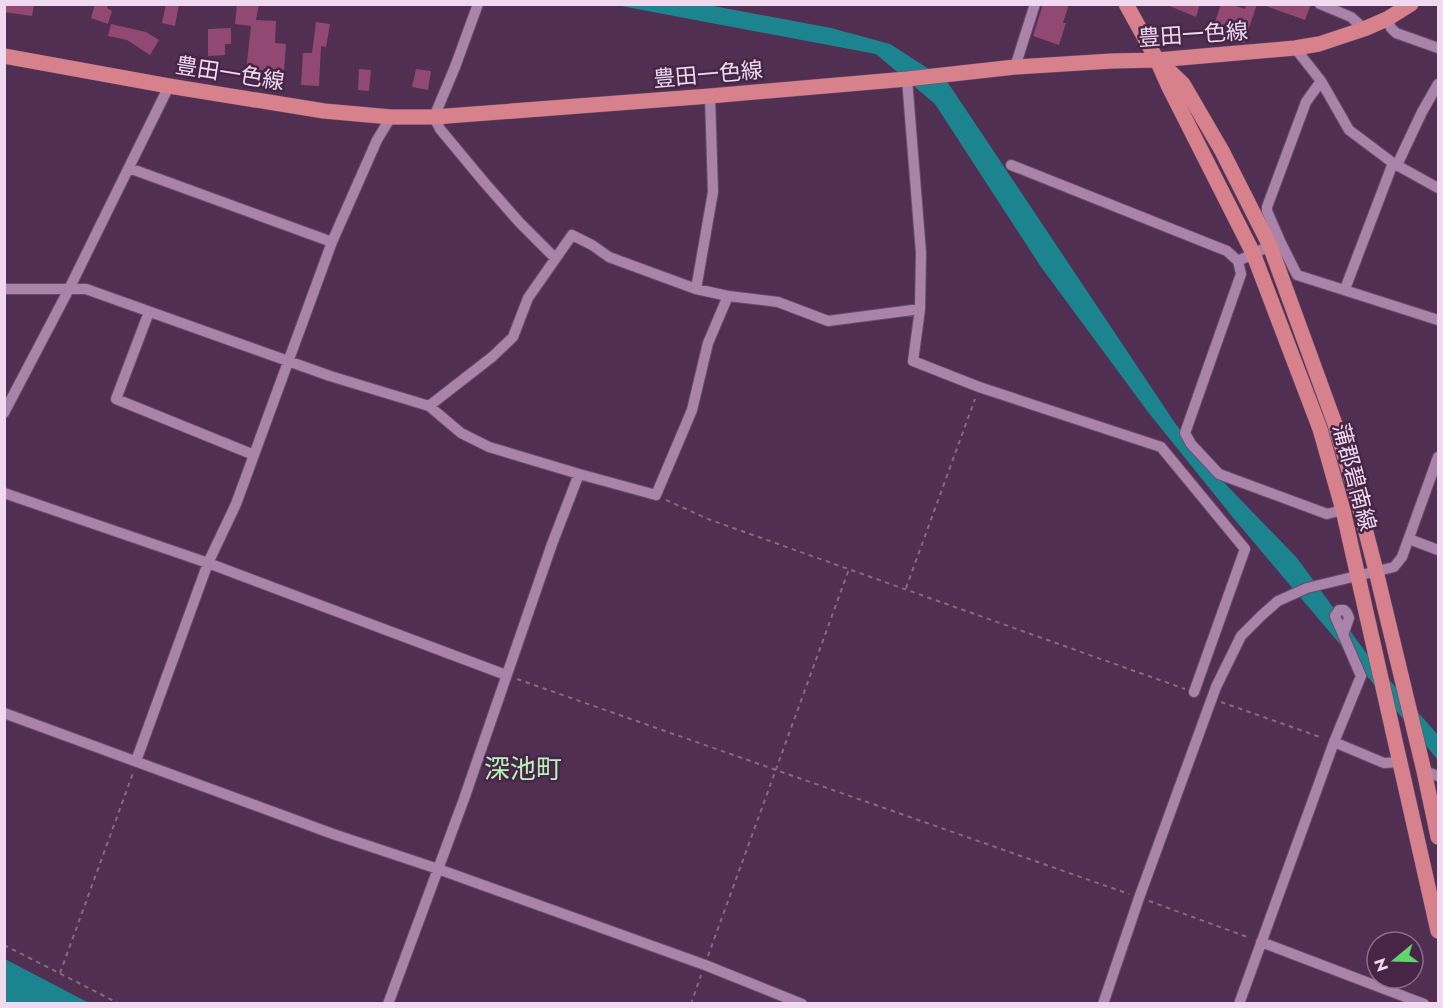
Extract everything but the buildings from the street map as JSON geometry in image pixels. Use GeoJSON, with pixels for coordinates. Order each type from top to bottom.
{"type":"FeatureCollection","features":[{"type":"Feature","properties":{"kind":"main road","name":"蒲郡碧南線"},"geometry":{"type":"LineString","coordinates":[[1126,4],[1157,60],[1253,253],[1320,429],[1343,510],[1438,931]]}},
{"type":"Feature","properties":{"kind":"main road","name":"豊田一色線"},"geometry":{"type":"LineString","coordinates":[[4,56],[324,111],[390,117],[434,117],[710,96],[1015,68],[1157,60],[1295,48],[1319,44],[1364,28],[1387,19],[1411,4]]}},
{"type":"Feature","properties":{"kind":"main road","name":"蒲郡碧南線"},"geometry":{"type":"LineString","coordinates":[[1157,60],[1183,84],[1275,243],[1335,424],[1359,505],[1431,773],[1438,837]]}},
{"type":"Feature","properties":{"kind":"street"},"geometry":{"type":"LineString","coordinates":[[478,4],[434,117],[440,129],[484,183],[555,258]]}},
{"type":"Feature","properties":{"kind":"street"},"geometry":{"type":"LineString","coordinates":[[1015,68],[1035,4]]}},
{"type":"Feature","properties":{"kind":"street"},"geometry":{"type":"LineString","coordinates":[[1320,4],[1350,17],[1364,28]]}},
{"type":"Feature","properties":{"kind":"street"},"geometry":{"type":"LineString","coordinates":[[1387,19],[1396,33],[1438,48]]}},
{"type":"Feature","properties":{"kind":"street"},"geometry":{"type":"LineString","coordinates":[[1295,48],[1321,81],[1349,130],[1395,164],[1438,188]]}},
{"type":"Feature","properties":{"kind":"street"},"geometry":{"type":"LineString","coordinates":[[907,79],[921,253],[920,309],[913,361],[979,387],[1161,447],[1245,549],[1194,692]]}},
{"type":"Feature","properties":{"kind":"street"},"geometry":{"type":"LineString","coordinates":[[1321,81],[1306,102],[1267,207],[1275,243],[1297,275],[1438,320]]}},
{"type":"Feature","properties":{"kind":"street"},"geometry":{"type":"LineString","coordinates":[[1345,289],[1395,164],[1438,84]]}},
{"type":"Feature","properties":{"kind":"street"},"geometry":{"type":"LineString","coordinates":[[4,413],[69,289],[169,86]]}},
{"type":"Feature","properties":{"kind":"street"},"geometry":{"type":"LineString","coordinates":[[696,289],[712,192],[710,96]]}},
{"type":"Feature","properties":{"kind":"street"},"geometry":{"type":"LineString","coordinates":[[136,761],[208,563],[236,504],[332,242],[377,140],[390,117]]}},
{"type":"Feature","properties":{"kind":"street"},"geometry":{"type":"LineString","coordinates":[[1011,165],[1227,251],[1238,261],[1241,274],[1185,433],[1191,444],[1219,474],[1327,514],[1343,510]]}},
{"type":"Feature","properties":{"kind":"street"},"geometry":{"type":"LineString","coordinates":[[129,168],[332,242]]}},
{"type":"Feature","properties":{"kind":"street"},"geometry":{"type":"LineString","coordinates":[[429,406],[492,357],[513,337],[528,298],[572,235],[609,257],[696,289],[728,296],[778,302],[828,321],[920,309]]}},
{"type":"Feature","properties":{"kind":"street"},"geometry":{"type":"LineString","coordinates":[[1238,261],[1275,243]]}},
{"type":"Feature","properties":{"kind":"street"},"geometry":{"type":"LineString","coordinates":[[4,289],[86,289],[289,362],[429,406],[461,433],[489,447],[656,495],[692,410],[708,343],[728,296]]}},
{"type":"Feature","properties":{"kind":"street"},"geometry":{"type":"LineString","coordinates":[[149,312],[116,399],[254,455]]}},
{"type":"Feature","properties":{"kind":"street"},"geometry":{"type":"LineString","coordinates":[[1103,1004],[1216,687],[1241,636],[1278,601],[1307,588],[1394,567],[1402,557],[1438,457]]}},
{"type":"Feature","properties":{"kind":"street"},"geometry":{"type":"LineString","coordinates":[[388,1004],[465,800],[506,675],[579,474]]}},
{"type":"Feature","properties":{"kind":"street"},"geometry":{"type":"LineString","coordinates":[[4,493],[208,563],[506,675]]}},
{"type":"Feature","properties":{"kind":"street"},"geometry":{"type":"LineString","coordinates":[[1409,539],[1438,550]]}},
{"type":"Feature","properties":{"kind":"street"},"geometry":{"type":"LineString","coordinates":[[1239,1004],[1334,742],[1361,676],[1343,634]]}},
{"type":"Feature","properties":{"kind":"street"},"geometry":{"type":"LineString","coordinates":[[4,713],[333,834],[438,869],[705,965],[802,1004]]}},
{"type":"Feature","properties":{"kind":"street"},"geometry":{"type":"LineString","coordinates":[[1334,742],[1384,763],[1401,762]]}},
{"type":"Feature","properties":{"kind":"street"},"geometry":{"type":"LineString","coordinates":[[1261,942],[1424,1004]]}},
{"type":"Feature","properties":{"kind":"path"},"geometry":{"type":"LineString","coordinates":[[906,589],[979,387]]}},
{"type":"Feature","properties":{"kind":"path"},"geometry":{"type":"LineString","coordinates":[[656,495],[708,519],[1194,692]]}},
{"type":"Feature","properties":{"kind":"path"},"geometry":{"type":"LineString","coordinates":[[691,1004],[850,569]]}},
{"type":"Feature","properties":{"kind":"path"},"geometry":{"type":"LineString","coordinates":[[506,675],[1261,942]]}},
{"type":"Feature","properties":{"kind":"path"},"geometry":{"type":"LineString","coordinates":[[1212,699],[1334,742]]}},
{"type":"Feature","properties":{"kind":"path"},"geometry":{"type":"LineString","coordinates":[[60,973],[136,761]]}},
{"type":"Feature","properties":{"kind":"path"},"geometry":{"type":"LineString","coordinates":[[4,945],[120,1004]]}},
{"type":"Feature","properties":{"kind":"shaded area"},"geometry":{"type":"Polygon","coordinates":[[[616,5],[708,5],[831,28],[890,44],[946,80],[1175,423],[1207,465],[1297,558],[1370,658],[1438,735],[1438,760],[1235,520],[1148,412],[1041,267],[935,104],[876,54],[616,5]]]}},
{"type":"Feature","properties":{"kind":"shaded area"},"geometry":{"type":"Polygon","coordinates":[[[5,959],[89,1003],[5,1003],[5,959]]]}},
{"type":"Feature","properties":{"kind":"district","name":"深池町"},"geometry":{"type":"Point","coordinates":[523,769]}}]}
